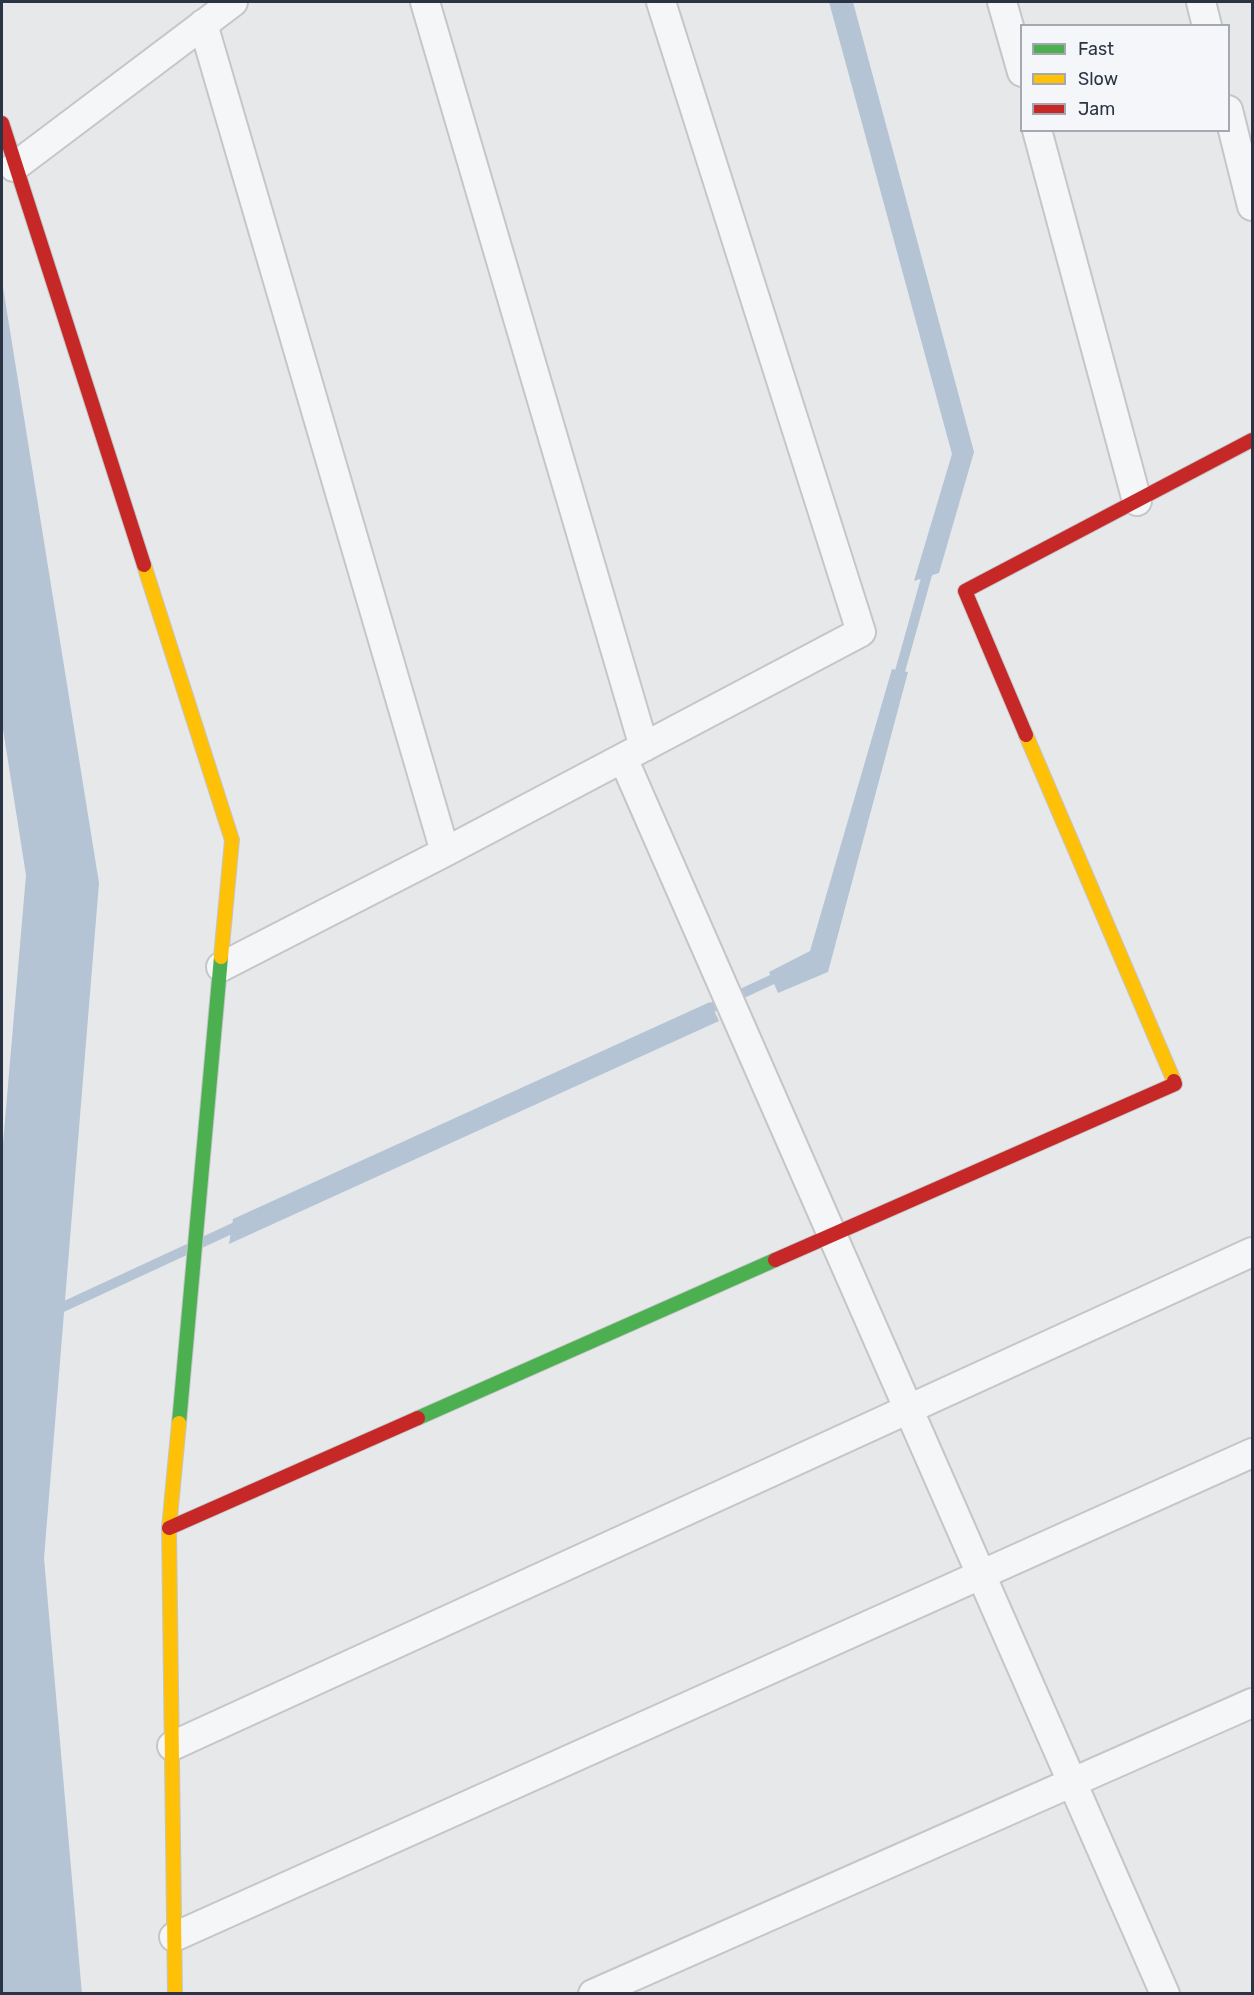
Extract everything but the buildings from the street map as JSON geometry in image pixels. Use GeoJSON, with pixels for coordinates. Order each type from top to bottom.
{"type":"FeatureCollection","features":[{"type":"Feature","properties":{"kind":"street"},"geometry":{"type":"LineString","coordinates":[[14,167],[233,2]]}},
{"type":"Feature","properties":{"kind":"street"},"geometry":{"type":"LineString","coordinates":[[424,2],[634,752],[832,1235],[1165,1994]]}},
{"type":"Feature","properties":{"kind":"street"},"geometry":{"type":"LineString","coordinates":[[221,968],[861,632],[661,2]]}},
{"type":"Feature","properties":{"kind":"street"},"geometry":{"type":"LineString","coordinates":[[1002,2],[1020,65]]}},
{"type":"Feature","properties":{"kind":"street"},"geometry":{"type":"LineString","coordinates":[[1201,2],[1206,24]]}},
{"type":"Feature","properties":{"kind":"street"},"geometry":{"type":"LineString","coordinates":[[202,24],[445,852]]}},
{"type":"Feature","properties":{"kind":"street"},"geometry":{"type":"LineString","coordinates":[[1230,118],[1252,206]]}},
{"type":"Feature","properties":{"kind":"street"},"geometry":{"type":"LineString","coordinates":[[2,123],[14,167],[232,840],[169,1528],[175,1994]]}},
{"type":"Feature","properties":{"kind":"street"},"geometry":{"type":"LineString","coordinates":[[1038,132],[1137,501]]}},
{"type":"Feature","properties":{"kind":"street"},"geometry":{"type":"LineString","coordinates":[[169,1528],[1175,1084],[965,591],[1252,440]]}},
{"type":"Feature","properties":{"kind":"street"},"geometry":{"type":"LineString","coordinates":[[172,1746],[1252,1252]]}},
{"type":"Feature","properties":{"kind":"street"},"geometry":{"type":"LineString","coordinates":[[174,1937],[1252,1453]]}},
{"type":"Feature","properties":{"kind":"street"},"geometry":{"type":"LineString","coordinates":[[593,1994],[1252,1703]]}},
{"type":"Feature","properties":{"kind":"water"},"geometry":{"type":"Polygon","coordinates":[[[829,2],[853,2],[974,452],[939,573],[914,581],[952,454],[829,2]]]}},
{"type":"Feature","properties":{"kind":"water"},"geometry":{"type":"Polygon","coordinates":[[[2,281],[99,883],[44,1558],[82,1994],[2,1993],[2,1155],[26,875],[2,723],[2,281]]]}},
{"type":"Feature","properties":{"kind":"water"},"geometry":{"type":"Polygon","coordinates":[[[892,669],[908,672],[828,972],[778,993],[769,972],[810,951],[892,669]]]}},
{"type":"Feature","properties":{"kind":"water"},"geometry":{"type":"Polygon","coordinates":[[[710,1002],[719,1021],[229,1244],[233,1219],[710,1002]]]}},
{"type":"Feature","properties":{"kind":"waterway"},"geometry":{"type":"LineString","coordinates":[[897,682],[930,564]]}},
{"type":"Feature","properties":{"kind":"waterway"},"geometry":{"type":"LineString","coordinates":[[700,1013],[784,974]]}},
{"type":"Feature","properties":{"kind":"waterway"},"geometry":{"type":"LineString","coordinates":[[52,1312],[244,1223]]}},
{"type":"Feature","properties":{"kind":"traffic: fast"},"geometry":{"type":"LineString","coordinates":[[179,1423],[221,957]]}},
{"type":"Feature","properties":{"kind":"traffic: fast"},"geometry":{"type":"LineString","coordinates":[[418,1418],[775,1260]]}},
{"type":"Feature","properties":{"kind":"traffic: slow"},"geometry":{"type":"LineString","coordinates":[[144,565],[232,840],[221,957]]}},
{"type":"Feature","properties":{"kind":"traffic: slow"},"geometry":{"type":"LineString","coordinates":[[1026,735],[1174,1081]]}},
{"type":"Feature","properties":{"kind":"traffic: slow"},"geometry":{"type":"LineString","coordinates":[[175,1994],[169,1528],[179,1423]]}},
{"type":"Feature","properties":{"kind":"traffic: jam"},"geometry":{"type":"LineString","coordinates":[[2,123],[144,565]]}},
{"type":"Feature","properties":{"kind":"traffic: jam"},"geometry":{"type":"LineString","coordinates":[[1026,735],[965,591],[1252,440]]}},
{"type":"Feature","properties":{"kind":"traffic: jam"},"geometry":{"type":"LineString","coordinates":[[775,1260],[1175,1084],[1174,1081]]}},
{"type":"Feature","properties":{"kind":"traffic: jam"},"geometry":{"type":"LineString","coordinates":[[169,1528],[418,1418]]}}]}
